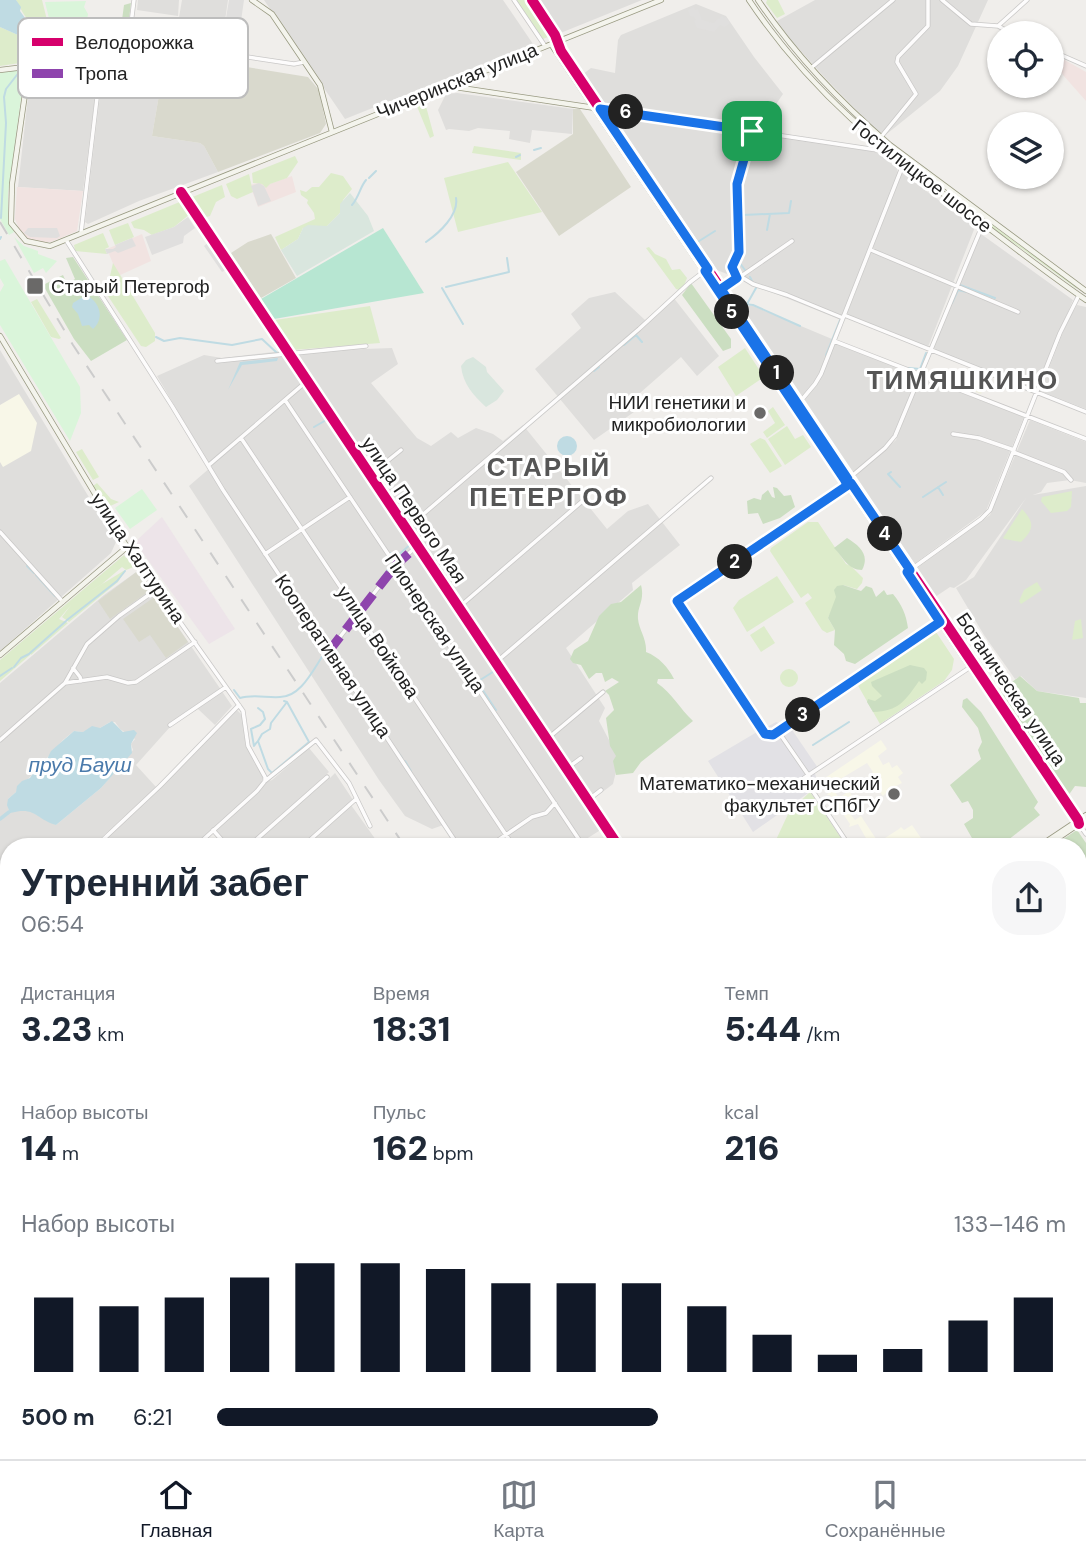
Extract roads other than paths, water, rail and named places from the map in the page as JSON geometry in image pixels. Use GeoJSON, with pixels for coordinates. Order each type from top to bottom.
{"type":"FeatureCollection","features":[{"type":"Feature","properties":{"kind":"street"},"geometry":{"type":"LineString","coordinates":[[132,18],[134,0]]}},
{"type":"Feature","properties":{"kind":"street"},"geometry":{"type":"LineString","coordinates":[[252,0],[272,14],[322,88],[332,132]]}},
{"type":"Feature","properties":{"kind":"street"},"geometry":{"type":"LineString","coordinates":[[514,0],[545,46]]}},
{"type":"Feature","properties":{"kind":"street","name":"Ботаническая улица"},"geometry":{"type":"LineString","coordinates":[[532,0],[554,43],[1077,822]]}},
{"type":"Feature","properties":{"kind":"street","name":"Чичеринская улица"},"geometry":{"type":"LineString","coordinates":[[25,98],[10,209],[12,223],[25,240],[36,245],[50,246],[661,0]]}},
{"type":"Feature","properties":{"kind":"street","name":"Гостилицкое шоссе"},"geometry":{"type":"LineString","coordinates":[[749,0],[809,78],[883,149],[1086,300]]}},
{"type":"Feature","properties":{"kind":"street","name":"Гостилицкое шоссе"},"geometry":{"type":"LineString","coordinates":[[758,0],[812,71],[881,137],[1085,290]]}},
{"type":"Feature","properties":{"kind":"street"},"geometry":{"type":"LineString","coordinates":[[809,78],[812,71],[893,0]]}},
{"type":"Feature","properties":{"kind":"street"},"geometry":{"type":"LineString","coordinates":[[881,137],[916,94],[897,62],[898,57],[928,26],[928,0]]}},
{"type":"Feature","properties":{"kind":"street"},"geometry":{"type":"LineString","coordinates":[[942,0],[971,24],[987,25]]}},
{"type":"Feature","properties":{"kind":"street"},"geometry":{"type":"LineString","coordinates":[[1004,21],[1027,0]]}},
{"type":"Feature","properties":{"kind":"street"},"geometry":{"type":"LineString","coordinates":[[1064,56],[1086,66]]}},
{"type":"Feature","properties":{"kind":"street"},"geometry":{"type":"LineString","coordinates":[[248,57],[294,64],[305,62]]}},
{"type":"Feature","properties":{"kind":"street"},"geometry":{"type":"LineString","coordinates":[[0,70],[18,69]]}},
{"type":"Feature","properties":{"kind":"street"},"geometry":{"type":"LineString","coordinates":[[447,85],[883,149]]}},
{"type":"Feature","properties":{"kind":"street"},"geometry":{"type":"LineString","coordinates":[[81,233],[97,98]]}},
{"type":"Feature","properties":{"kind":"street"},"geometry":{"type":"LineString","coordinates":[[752,131],[737,184],[739,252],[732,267],[738,277],[1086,412]]}},
{"type":"Feature","properties":{"kind":"street"},"geometry":{"type":"LineString","coordinates":[[796,405],[818,381],[901,170]]}},
{"type":"Feature","properties":{"kind":"street"},"geometry":{"type":"LineString","coordinates":[[934,188],[939,182]]}},
{"type":"Feature","properties":{"kind":"street","name":"улица Первого Мая"},"geometry":{"type":"LineString","coordinates":[[181,192],[613,838]]}},
{"type":"Feature","properties":{"kind":"street"},"geometry":{"type":"LineString","coordinates":[[942,621],[773,735],[765,734],[677,601],[848,482],[885,449],[895,436],[983,224]]}},
{"type":"Feature","properties":{"kind":"street","name":"Кооперативная улица"},"geometry":{"type":"LineString","coordinates":[[66,240],[265,554],[453,838]]}},
{"type":"Feature","properties":{"kind":"street"},"geometry":{"type":"LineString","coordinates":[[719,290],[792,241]]}},
{"type":"Feature","properties":{"kind":"street"},"geometry":{"type":"LineString","coordinates":[[870,250],[1018,312]]}},
{"type":"Feature","properties":{"kind":"street"},"geometry":{"type":"LineString","coordinates":[[406,529],[706,270]]}},
{"type":"Feature","properties":{"kind":"street"},"geometry":{"type":"LineString","coordinates":[[908,571],[992,508],[1070,310],[1085,290]]}},
{"type":"Feature","properties":{"kind":"street","name":"улица Халтурина"},"geometry":{"type":"LineString","coordinates":[[0,336],[127,547],[245,715],[248,746],[265,781]]}},
{"type":"Feature","properties":{"kind":"street"},"geometry":{"type":"LineString","coordinates":[[834,341],[1086,439]]}},
{"type":"Feature","properties":{"kind":"street"},"geometry":{"type":"LineString","coordinates":[[217,361],[366,346]]}},
{"type":"Feature","properties":{"kind":"street"},"geometry":{"type":"LineString","coordinates":[[208,465],[307,381]]}},
{"type":"Feature","properties":{"kind":"street","name":"Пионерская улица"},"geometry":{"type":"LineString","coordinates":[[285,400],[578,838]]}},
{"type":"Feature","properties":{"kind":"street"},"geometry":{"type":"LineString","coordinates":[[953,434],[979,438],[1013,451],[1064,472],[1071,480]]}},
{"type":"Feature","properties":{"kind":"street","name":"улица Войкова"},"geometry":{"type":"LineString","coordinates":[[242,438],[508,838]]}},
{"type":"Feature","properties":{"kind":"street"},"geometry":{"type":"LineString","coordinates":[[370,475],[401,450]]}},
{"type":"Feature","properties":{"kind":"street"},"geometry":{"type":"LineString","coordinates":[[495,663],[710,478]]}},
{"type":"Feature","properties":{"kind":"street"},"geometry":{"type":"LineString","coordinates":[[265,554],[350,497]]}},
{"type":"Feature","properties":{"kind":"street"},"geometry":{"type":"LineString","coordinates":[[458,608],[586,498]]}},
{"type":"Feature","properties":{"kind":"street"},"geometry":{"type":"LineString","coordinates":[[0,532],[63,602]]}},
{"type":"Feature","properties":{"kind":"street"},"geometry":{"type":"LineString","coordinates":[[329,651],[396,565],[417,546]]}},
{"type":"Feature","properties":{"kind":"street"},"geometry":{"type":"LineString","coordinates":[[0,655],[127,547]]}},
{"type":"Feature","properties":{"kind":"street"},"geometry":{"type":"LineString","coordinates":[[0,740],[65,683],[87,644],[119,616],[158,589]]}},
{"type":"Feature","properties":{"kind":"street"},"geometry":{"type":"LineString","coordinates":[[65,683],[107,677],[128,683],[136,682],[195,642]]}},
{"type":"Feature","properties":{"kind":"street"},"geometry":{"type":"LineString","coordinates":[[806,777],[972,666]]}},
{"type":"Feature","properties":{"kind":"street"},"geometry":{"type":"LineString","coordinates":[[73,668],[81,681]]}},
{"type":"Feature","properties":{"kind":"street"},"geometry":{"type":"LineString","coordinates":[[170,725],[226,687]]}},
{"type":"Feature","properties":{"kind":"street"},"geometry":{"type":"LineString","coordinates":[[547,739],[603,692]]}},
{"type":"Feature","properties":{"kind":"street"},"geometry":{"type":"LineString","coordinates":[[105,838],[239,705]]}},
{"type":"Feature","properties":{"kind":"street"},"geometry":{"type":"LineString","coordinates":[[778,731],[844,838]]}},
{"type":"Feature","properties":{"kind":"street"},"geometry":{"type":"LineString","coordinates":[[205,838],[265,781],[316,740],[349,783],[370,826]]}},
{"type":"Feature","properties":{"kind":"street"},"geometry":{"type":"LineString","coordinates":[[566,769],[582,758]]}},
{"type":"Feature","properties":{"kind":"street"},"geometry":{"type":"LineString","coordinates":[[258,838],[327,776]]}},
{"type":"Feature","properties":{"kind":"street"},"geometry":{"type":"LineString","coordinates":[[587,800],[601,790]]}},
{"type":"Feature","properties":{"kind":"street"},"geometry":{"type":"LineString","coordinates":[[312,838],[356,799]]}},
{"type":"Feature","properties":{"kind":"street"},"geometry":{"type":"LineString","coordinates":[[502,838],[532,817],[546,813],[555,803]]}},
{"type":"Feature","properties":{"kind":"street"},"geometry":{"type":"LineString","coordinates":[[1052,838],[1086,817]]}},
{"type":"Feature","properties":{"kind":"street"},"geometry":{"type":"LineString","coordinates":[[1077,822],[1086,834]]}},
{"type":"Feature","properties":{"kind":"street"},"geometry":{"type":"LineString","coordinates":[[1057,838],[1077,822]]}},
{"type":"Feature","properties":{"kind":"street"},"geometry":{"type":"LineString","coordinates":[[214,830],[221,838]]}},
{"type":"Feature","properties":{"kind":"water"},"geometry":{"type":"Polygon","coordinates":[[[0,0],[16,0],[25,18],[18,18],[18,35],[0,27],[0,0]]]}},
{"type":"Feature","properties":{"kind":"water"},"geometry":{"type":"Polygon","coordinates":[[[86,295],[95,302],[99,310],[99,320],[93,329],[89,325],[82,326],[72,307],[73,303],[86,295]]]}},
{"type":"Feature","properties":{"kind":"water"},"geometry":{"type":"Polygon","coordinates":[[[278,358],[277,361],[242,365],[228,390],[240,362],[278,358]]]}},
{"type":"Feature","properties":{"kind":"water"},"geometry":{"type":"Polygon","coordinates":[[[567,436],[574,439],[577,446],[574,453],[567,456],[560,453],[557,446],[560,439],[567,436]]]}},
{"type":"Feature","properties":{"kind":"water","name":"пруд Бауш"},"geometry":{"type":"Polygon","coordinates":[[[112,721],[123,732],[134,730],[137,733],[131,744],[132,753],[101,788],[56,825],[30,812],[10,813],[8,799],[22,781],[30,778],[37,767],[46,761],[51,751],[74,731],[83,732],[92,726],[100,728],[112,721]]]}},
{"type":"Feature","properties":{"kind":"waterway"},"geometry":{"type":"LineString","coordinates":[[1,218],[6,123],[4,97],[6,89],[18,74]]}},
{"type":"Feature","properties":{"kind":"waterway"},"geometry":{"type":"LineString","coordinates":[[749,150],[753,135],[764,137]]}},
{"type":"Feature","properties":{"kind":"waterway"},"geometry":{"type":"LineString","coordinates":[[534,150],[541,148]]}},
{"type":"Feature","properties":{"kind":"waterway"},"geometry":{"type":"LineString","coordinates":[[516,157],[520,155]]}},
{"type":"Feature","properties":{"kind":"waterway"},"geometry":{"type":"LineString","coordinates":[[369,178],[376,171]]}},
{"type":"Feature","properties":{"kind":"waterway"},"geometry":{"type":"LineString","coordinates":[[352,205],[366,180]]}},
{"type":"Feature","properties":{"kind":"waterway"},"geometry":{"type":"LineString","coordinates":[[734,192],[734,207]]}},
{"type":"Feature","properties":{"kind":"waterway"},"geometry":{"type":"LineString","coordinates":[[426,242],[442,229],[451,217],[456,198]]}},
{"type":"Feature","properties":{"kind":"waterway"},"geometry":{"type":"LineString","coordinates":[[743,215],[789,213],[791,201]]}},
{"type":"Feature","properties":{"kind":"waterway"},"geometry":{"type":"LineString","coordinates":[[767,230],[770,214]]}},
{"type":"Feature","properties":{"kind":"waterway"},"geometry":{"type":"LineString","coordinates":[[735,218],[735,223]]}},
{"type":"Feature","properties":{"kind":"waterway"},"geometry":{"type":"LineString","coordinates":[[207,226],[218,242]]}},
{"type":"Feature","properties":{"kind":"waterway"},"geometry":{"type":"LineString","coordinates":[[735,227],[736,232]]}},
{"type":"Feature","properties":{"kind":"waterway"},"geometry":{"type":"LineString","coordinates":[[696,243],[715,231]]}},
{"type":"Feature","properties":{"kind":"waterway"},"geometry":{"type":"LineString","coordinates":[[227,255],[255,297]]}},
{"type":"Feature","properties":{"kind":"waterway"},"geometry":{"type":"LineString","coordinates":[[446,287],[509,272],[507,258]]}},
{"type":"Feature","properties":{"kind":"waterway"},"geometry":{"type":"LineString","coordinates":[[739,262],[745,270]]}},
{"type":"Feature","properties":{"kind":"waterway"},"geometry":{"type":"LineString","coordinates":[[750,277],[752,281]]}},
{"type":"Feature","properties":{"kind":"waterway"},"geometry":{"type":"LineString","coordinates":[[960,285],[995,298]]}},
{"type":"Feature","properties":{"kind":"waterway"},"geometry":{"type":"LineString","coordinates":[[442,288],[463,324]]}},
{"type":"Feature","properties":{"kind":"waterway"},"geometry":{"type":"LineString","coordinates":[[747,304],[756,288]]}},
{"type":"Feature","properties":{"kind":"waterway"},"geometry":{"type":"LineString","coordinates":[[952,303],[958,290],[967,292]]}},
{"type":"Feature","properties":{"kind":"waterway"},"geometry":{"type":"LineString","coordinates":[[735,303],[753,305],[800,326]]}},
{"type":"Feature","properties":{"kind":"waterway"},"geometry":{"type":"LineString","coordinates":[[269,318],[289,349]]}},
{"type":"Feature","properties":{"kind":"waterway"},"geometry":{"type":"LineString","coordinates":[[826,355],[840,320]]}},
{"type":"Feature","properties":{"kind":"waterway"},"geometry":{"type":"LineString","coordinates":[[624,345],[636,335],[642,342]]}},
{"type":"Feature","properties":{"kind":"waterway"},"geometry":{"type":"LineString","coordinates":[[156,337],[164,341],[180,338],[232,345],[262,339],[277,353]]}},
{"type":"Feature","properties":{"kind":"waterway"},"geometry":{"type":"LineString","coordinates":[[909,368],[920,369],[926,353]]}},
{"type":"Feature","properties":{"kind":"waterway"},"geometry":{"type":"LineString","coordinates":[[295,356],[309,377]]}},
{"type":"Feature","properties":{"kind":"waterway"},"geometry":{"type":"LineString","coordinates":[[594,371],[599,367]]}},
{"type":"Feature","properties":{"kind":"waterway"},"geometry":{"type":"LineString","coordinates":[[314,427],[328,419],[337,433]]}},
{"type":"Feature","properties":{"kind":"waterway"},"geometry":{"type":"LineString","coordinates":[[891,472],[888,474],[900,487]]}},
{"type":"Feature","properties":{"kind":"waterway"},"geometry":{"type":"LineString","coordinates":[[923,497],[946,482]]}},
{"type":"Feature","properties":{"kind":"waterway"},"geometry":{"type":"LineString","coordinates":[[938,487],[943,495]]}},
{"type":"Feature","properties":{"kind":"waterway"},"geometry":{"type":"LineString","coordinates":[[402,516],[407,524]]}},
{"type":"Feature","properties":{"kind":"waterway"},"geometry":{"type":"LineString","coordinates":[[410,529],[441,576]]}},
{"type":"Feature","properties":{"kind":"waterway"},"geometry":{"type":"LineString","coordinates":[[395,558],[412,543]]}},
{"type":"Feature","properties":{"kind":"waterway"},"geometry":{"type":"LineString","coordinates":[[391,553],[397,561]]}},
{"type":"Feature","properties":{"kind":"waterway"},"geometry":{"type":"LineString","coordinates":[[380,580],[392,564]]}},
{"type":"Feature","properties":{"kind":"waterway"},"geometry":{"type":"LineString","coordinates":[[27,566],[34,573]]}},
{"type":"Feature","properties":{"kind":"waterway"},"geometry":{"type":"LineString","coordinates":[[67,620],[117,581],[125,571]]}},
{"type":"Feature","properties":{"kind":"waterway"},"geometry":{"type":"LineString","coordinates":[[36,575],[55,596]]}},
{"type":"Feature","properties":{"kind":"waterway"},"geometry":{"type":"LineString","coordinates":[[358,617],[375,642]]}},
{"type":"Feature","properties":{"kind":"waterway"},"geometry":{"type":"LineString","coordinates":[[30,653],[66,621]]}},
{"type":"Feature","properties":{"kind":"waterway"},"geometry":{"type":"LineString","coordinates":[[234,690],[240,698],[288,696],[301,687],[326,651]]}},
{"type":"Feature","properties":{"kind":"waterway"},"geometry":{"type":"LineString","coordinates":[[14,667],[21,658],[29,654]]}},
{"type":"Feature","properties":{"kind":"waterway"},"geometry":{"type":"LineString","coordinates":[[0,676],[12,668]]}},
{"type":"Feature","properties":{"kind":"waterway"},"geometry":{"type":"LineString","coordinates":[[472,675],[477,682],[496,670]]}},
{"type":"Feature","properties":{"kind":"waterway"},"geometry":{"type":"LineString","coordinates":[[478,683],[496,710]]}},
{"type":"Feature","properties":{"kind":"waterway"},"geometry":{"type":"LineString","coordinates":[[284,701],[287,702],[271,723],[270,729],[262,734],[258,741],[272,773],[309,742],[287,702]]}},
{"type":"Feature","properties":{"kind":"waterway"},"geometry":{"type":"LineString","coordinates":[[257,742],[254,746],[251,729],[265,719],[258,708]]}},
{"type":"Feature","properties":{"kind":"waterway"},"geometry":{"type":"LineString","coordinates":[[813,745],[849,722]]}},
{"type":"Feature","properties":{"kind":"waterway"},"geometry":{"type":"LineString","coordinates":[[398,752],[402,758]]}},
{"type":"Feature","properties":{"kind":"waterway"},"geometry":{"type":"LineString","coordinates":[[405,761],[411,771]]}},
{"type":"Feature","properties":{"kind":"waterway"},"geometry":{"type":"LineString","coordinates":[[577,791],[608,838]]}},
{"type":"Feature","properties":{"kind":"waterway"},"geometry":{"type":"LineString","coordinates":[[0,819],[9,812]]}},
{"type":"Feature","properties":{"kind":"railway"},"geometry":{"type":"LineString","coordinates":[[0,222],[73,345],[399,838]]}},
{"type":"Feature","properties":{"kind":"place","name":"Старый Петергоф"},"geometry":{"type":"Point","coordinates":[35,286]}},
{"type":"Feature","properties":{"kind":"place","name":"НИИ генетики и микробиологии"},"geometry":{"type":"Point","coordinates":[760,413]}},
{"type":"Feature","properties":{"kind":"place","name":"Математико-механический факультет СПбГУ"},"geometry":{"type":"Point","coordinates":[894,794]}},
{"type":"Feature","properties":{"kind":"district","name":"ТИМЯШКИНО"},"geometry":{"type":"Point","coordinates":[963,380]}},
{"type":"Feature","properties":{"kind":"district","name":"СТАРЫЙ ПЕТЕРГОФ"},"geometry":{"type":"Point","coordinates":[549,482]}}]}
